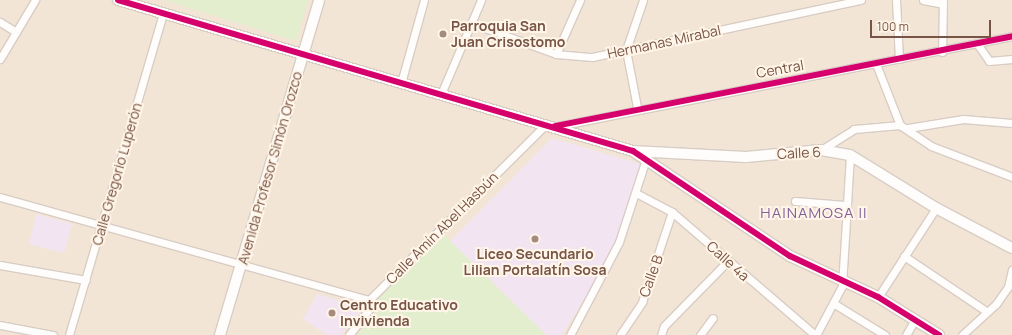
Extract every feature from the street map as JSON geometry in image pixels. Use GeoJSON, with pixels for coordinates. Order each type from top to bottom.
{"type":"FeatureCollection","features":[{"type":"Feature","properties":{"kind":"street"},"geometry":{"type":"LineString","coordinates":[[0,59],[35,0]]}},
{"type":"Feature","properties":{"kind":"street"},"geometry":{"type":"LineString","coordinates":[[118,0],[633,151],[645,162],[728,212],[790,256],[842,282],[878,297],[914,321],[939,335]]}},
{"type":"Feature","properties":{"kind":"street","name":"Avenida Profesor Simón Orozco"},"geometry":{"type":"LineString","coordinates":[[220,335],[242,265],[319,0]]}},
{"type":"Feature","properties":{"kind":"street"},"geometry":{"type":"LineString","coordinates":[[401,83],[424,0]]}},
{"type":"Feature","properties":{"kind":"street"},"geometry":{"type":"LineString","coordinates":[[441,94],[481,0]]}},
{"type":"Feature","properties":{"kind":"street"},"geometry":{"type":"LineString","coordinates":[[556,54],[580,0]]}},
{"type":"Feature","properties":{"kind":"street"},"geometry":{"type":"LineString","coordinates":[[637,107],[626,50],[643,0]]}},
{"type":"Feature","properties":{"kind":"street","name":"Hermanas Mirabal"},"geometry":{"type":"LineString","coordinates":[[471,23],[556,54],[592,57],[861,0]]}},
{"type":"Feature","properties":{"kind":"street"},"geometry":{"type":"LineString","coordinates":[[896,0],[899,59]]}},
{"type":"Feature","properties":{"kind":"street"},"geometry":{"type":"LineString","coordinates":[[923,0],[943,2],[942,52]]}},
{"type":"Feature","properties":{"kind":"street","name":"Calle Gregorio Luperón"},"geometry":{"type":"LineString","coordinates":[[69,335],[103,225],[163,13]]}},
{"type":"Feature","properties":{"kind":"street"},"geometry":{"type":"LineString","coordinates":[[0,22],[16,32]]}},
{"type":"Feature","properties":{"kind":"street","name":"Central"},"geometry":{"type":"LineString","coordinates":[[549,126],[637,107],[942,52],[1012,36]]}},
{"type":"Feature","properties":{"kind":"street"},"geometry":{"type":"LineString","coordinates":[[978,45],[989,61],[1012,59]]}},
{"type":"Feature","properties":{"kind":"street"},"geometry":{"type":"LineString","coordinates":[[876,64],[900,125]]}},
{"type":"Feature","properties":{"kind":"street"},"geometry":{"type":"LineString","coordinates":[[908,128],[964,119],[1012,124]]}},
{"type":"Feature","properties":{"kind":"street"},"geometry":{"type":"LineString","coordinates":[[821,150],[854,129],[900,125],[908,128],[931,146],[1012,177]]}},
{"type":"Feature","properties":{"kind":"street","name":"Calle Amín Abel Hasbún"},"geometry":{"type":"LineString","coordinates":[[348,335],[371,308],[369,300],[549,126]]}},
{"type":"Feature","properties":{"kind":"street","name":"Calle 6"},"geometry":{"type":"LineString","coordinates":[[633,151],[746,157],[821,150],[850,155],[936,208],[1012,248]]}},
{"type":"Feature","properties":{"kind":"street"},"geometry":{"type":"LineString","coordinates":[[815,335],[833,303],[842,282],[845,205],[850,155]]}},
{"type":"Feature","properties":{"kind":"street"},"geometry":{"type":"LineString","coordinates":[[570,335],[619,242],[645,162]]}},
{"type":"Feature","properties":{"kind":"street","name":"Calle 4a"},"geometry":{"type":"LineString","coordinates":[[636,193],[672,212],[727,262],[815,335]]}},
{"type":"Feature","properties":{"kind":"street"},"geometry":{"type":"LineString","coordinates":[[0,197],[369,300]]}},
{"type":"Feature","properties":{"kind":"street"},"geometry":{"type":"LineString","coordinates":[[795,201],[845,205]]}},
{"type":"Feature","properties":{"kind":"street"},"geometry":{"type":"LineString","coordinates":[[878,297],[936,208]]}},
{"type":"Feature","properties":{"kind":"street","name":"Calle B"},"geometry":{"type":"LineString","coordinates":[[620,335],[642,302],[672,212]]}},
{"type":"Feature","properties":{"kind":"street"},"geometry":{"type":"LineString","coordinates":[[904,256],[986,311]]}},
{"type":"Feature","properties":{"kind":"street"},"geometry":{"type":"LineString","coordinates":[[660,335],[664,326],[727,262]]}},
{"type":"Feature","properties":{"kind":"street"},"geometry":{"type":"LineString","coordinates":[[0,265],[86,280]]}},
{"type":"Feature","properties":{"kind":"street"},"geometry":{"type":"LineString","coordinates":[[962,335],[1008,286],[1012,269]]}},
{"type":"Feature","properties":{"kind":"street"},"geometry":{"type":"LineString","coordinates":[[833,303],[885,335]]}},
{"type":"Feature","properties":{"kind":"street"},"geometry":{"type":"LineString","coordinates":[[700,335],[713,318]]}},
{"type":"Feature","properties":{"kind":"street"},"geometry":{"type":"LineString","coordinates":[[906,335],[914,321]]}},
{"type":"Feature","properties":{"kind":"street"},"geometry":{"type":"LineString","coordinates":[[0,325],[53,335]]}},
{"type":"Feature","properties":{"kind":"shaded area"},"geometry":{"type":"Polygon","coordinates":[[[0,0],[1012,0],[1012,335],[0,335],[0,0]]]}},
{"type":"Feature","properties":{"kind":"shaded area","name":"Liceo Secundario Lilian Portalatín Sosa"},"geometry":{"type":"Polygon","coordinates":[[[552,138],[640,164],[628,215],[607,262],[562,335],[546,335],[450,241],[552,138]]]}},
{"type":"Feature","properties":{"kind":"shaded area"},"geometry":{"type":"Polygon","coordinates":[[[36,214],[72,224],[64,253],[29,244],[36,214]]]}},
{"type":"Feature","properties":{"kind":"shaded area","name":"Centro Educativo Invivienda"},"geometry":{"type":"Polygon","coordinates":[[[317,294],[363,308],[341,335],[327,335],[303,319],[317,294]]]}},
{"type":"Feature","properties":{"kind":"green space"},"geometry":{"type":"Polygon","coordinates":[[[164,0],[308,0],[296,41],[164,0]]]}},
{"type":"Feature","properties":{"kind":"green space"},"geometry":{"type":"Polygon","coordinates":[[[443,233],[546,335],[357,335],[379,311],[376,301],[443,233]]]}},
{"type":"Feature","properties":{"kind":"cycle path"},"geometry":{"type":"LineString","coordinates":[[118,0],[633,151],[790,256],[878,297],[939,335]]}},
{"type":"Feature","properties":{"kind":"cycle path"},"geometry":{"type":"LineString","coordinates":[[555,126],[1012,36]]}},
{"type":"Feature","properties":{"kind":"place","name":"Parroquia San Juan Crisostomo"},"geometry":{"type":"Point","coordinates":[443,34]}},
{"type":"Feature","properties":{"kind":"place","name":"Liceo Secundario Lilian Portalatín Sosa"},"geometry":{"type":"Point","coordinates":[535,239]}},
{"type":"Feature","properties":{"kind":"place","name":"Centro Educativo Invivienda"},"geometry":{"type":"Point","coordinates":[332,313]}},
{"type":"Feature","properties":{"kind":"district","name":"HAINAMOSA II"},"geometry":{"type":"Point","coordinates":[814,213]}}]}
